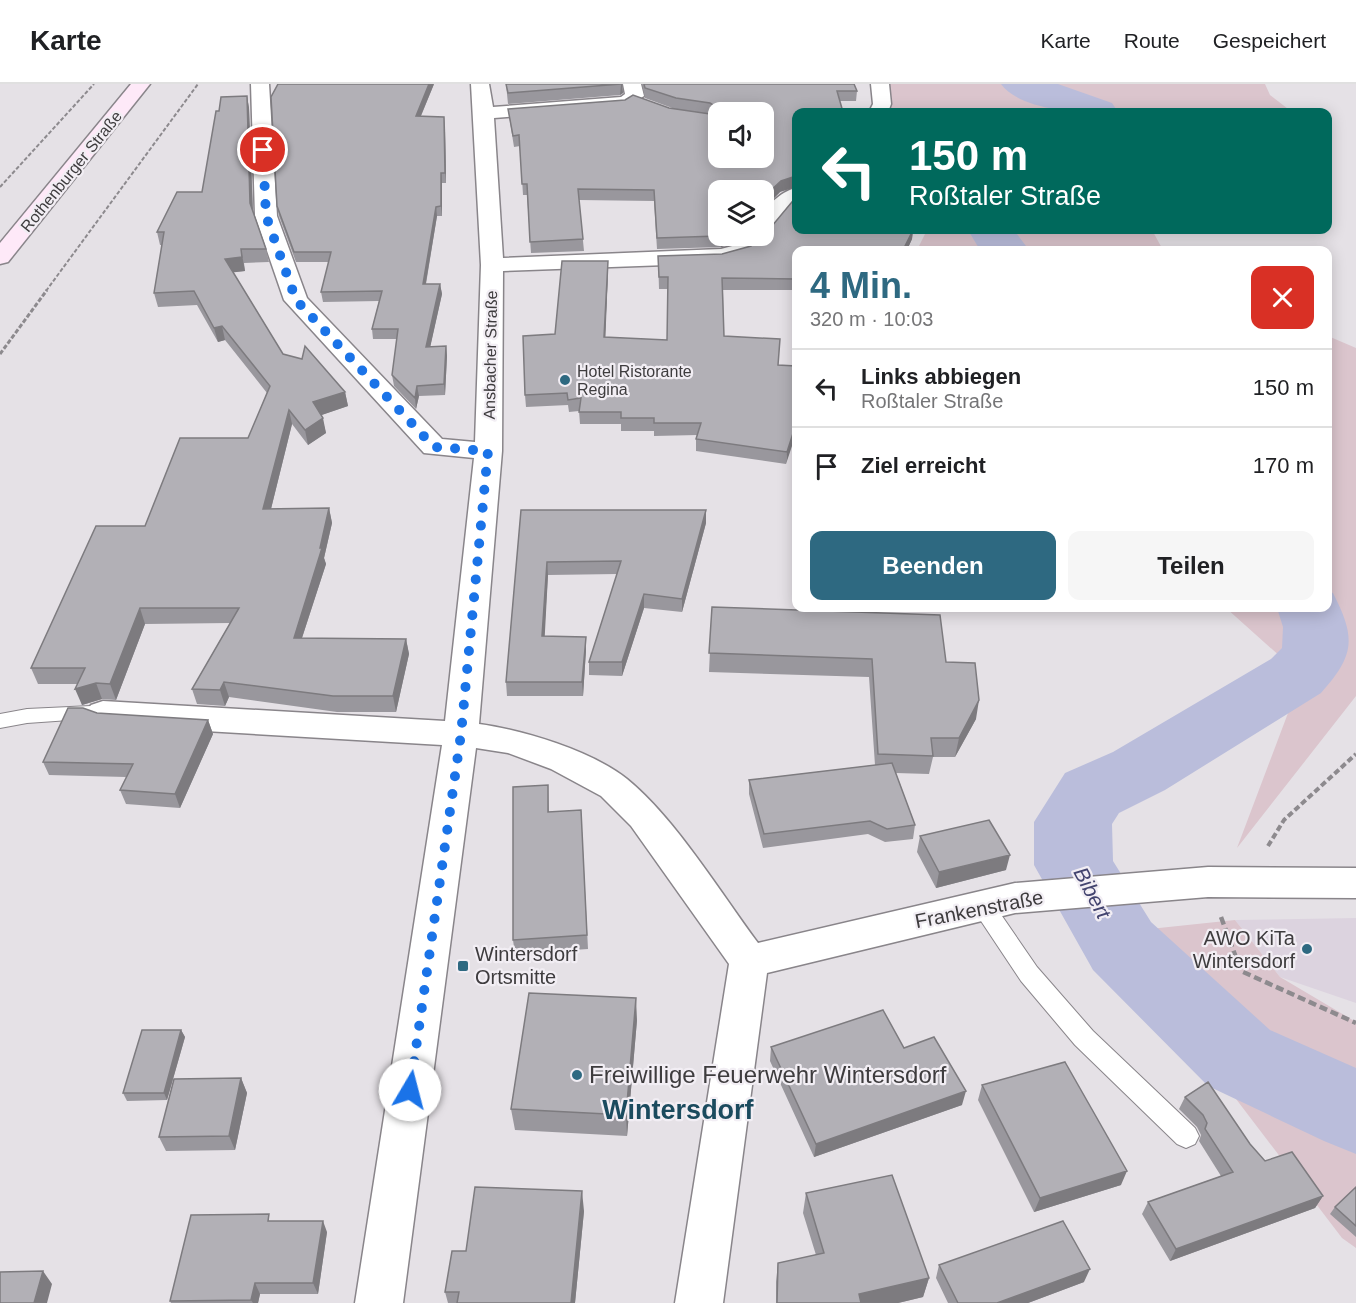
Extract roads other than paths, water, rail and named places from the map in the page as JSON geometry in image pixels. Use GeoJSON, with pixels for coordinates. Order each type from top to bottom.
{"type":"FeatureCollection","features":[{"type":"Feature","properties":{"kind":"main road","name":"Rothenburger Straße"},"geometry":{"type":"LineString","coordinates":[[0,257],[141,84]]}},
{"type":"Feature","properties":{"kind":"street"},"geometry":{"type":"LineString","coordinates":[[260,84],[266,216],[296,300],[434,447],[488,451]]}},
{"type":"Feature","properties":{"kind":"street"},"geometry":{"type":"LineString","coordinates":[[879,84],[880,108]]}},
{"type":"Feature","properties":{"kind":"street"},"geometry":{"type":"LineString","coordinates":[[482,98],[617,103],[635,95]]}},
{"type":"Feature","properties":{"kind":"street","name":"Ansbacher Straße"},"geometry":{"type":"LineString","coordinates":[[379,1303],[461,734],[488,451],[492,265],[482,98]]}},
{"type":"Feature","properties":{"kind":"street"},"geometry":{"type":"LineString","coordinates":[[774,215],[792,197]]}},
{"type":"Feature","properties":{"kind":"street"},"geometry":{"type":"LineString","coordinates":[[492,265],[722,256],[744,250],[749,246]]}},
{"type":"Feature","properties":{"kind":"street"},"geometry":{"type":"LineString","coordinates":[[103,713],[461,734],[512,741],[563,760],[613,787],[644,816],[750,961],[699,1303]]}},
{"type":"Feature","properties":{"kind":"street","name":"Frankenstraße"},"geometry":{"type":"LineString","coordinates":[[750,961],[999,902],[1193,883],[1356,883]]}},
{"type":"Feature","properties":{"kind":"lane"},"geometry":{"type":"LineString","coordinates":[[0,721],[27,716],[103,713]]}},
{"type":"Feature","properties":{"kind":"lane"},"geometry":{"type":"LineString","coordinates":[[999,902],[1029,974],[1084,1038],[1186,1136]]}},
{"type":"Feature","properties":{"kind":"waterway","name":"Bibert"},"geometry":{"type":"LineString","coordinates":[[1021,84],[1087,108]]}},
{"type":"Feature","properties":{"kind":"waterway","name":"Bibert"},"geometry":{"type":"LineString","coordinates":[[993,234],[1002,246]]}},
{"type":"Feature","properties":{"kind":"waterway","name":"Bibert"},"geometry":{"type":"LineString","coordinates":[[1311,612],[1317,627],[1316,655],[1296,676],[1139,771],[1092,793],[1073,822],[1074,865],[1122,946],[1239,1058],[1356,1112]]}},
{"type":"Feature","properties":{"kind":"place","name":"Hotel Ristorante Regina"},"geometry":{"type":"Point","coordinates":[565,380]}},
{"type":"Feature","properties":{"kind":"place","name":"AWO KiTa Wintersdorf"},"geometry":{"type":"Point","coordinates":[1307,949]}},
{"type":"Feature","properties":{"kind":"place","name":"Wintersdorf Ortsmitte"},"geometry":{"type":"Point","coordinates":[463,966]}},
{"type":"Feature","properties":{"kind":"place","name":"Freiwillige Feuerwehr Wintersdorf"},"geometry":{"type":"Point","coordinates":[577,1075]}},
{"type":"Feature","properties":{"kind":"district","name":"Wintersdorf"},"geometry":{"type":"Point","coordinates":[678,1110]}}]}
